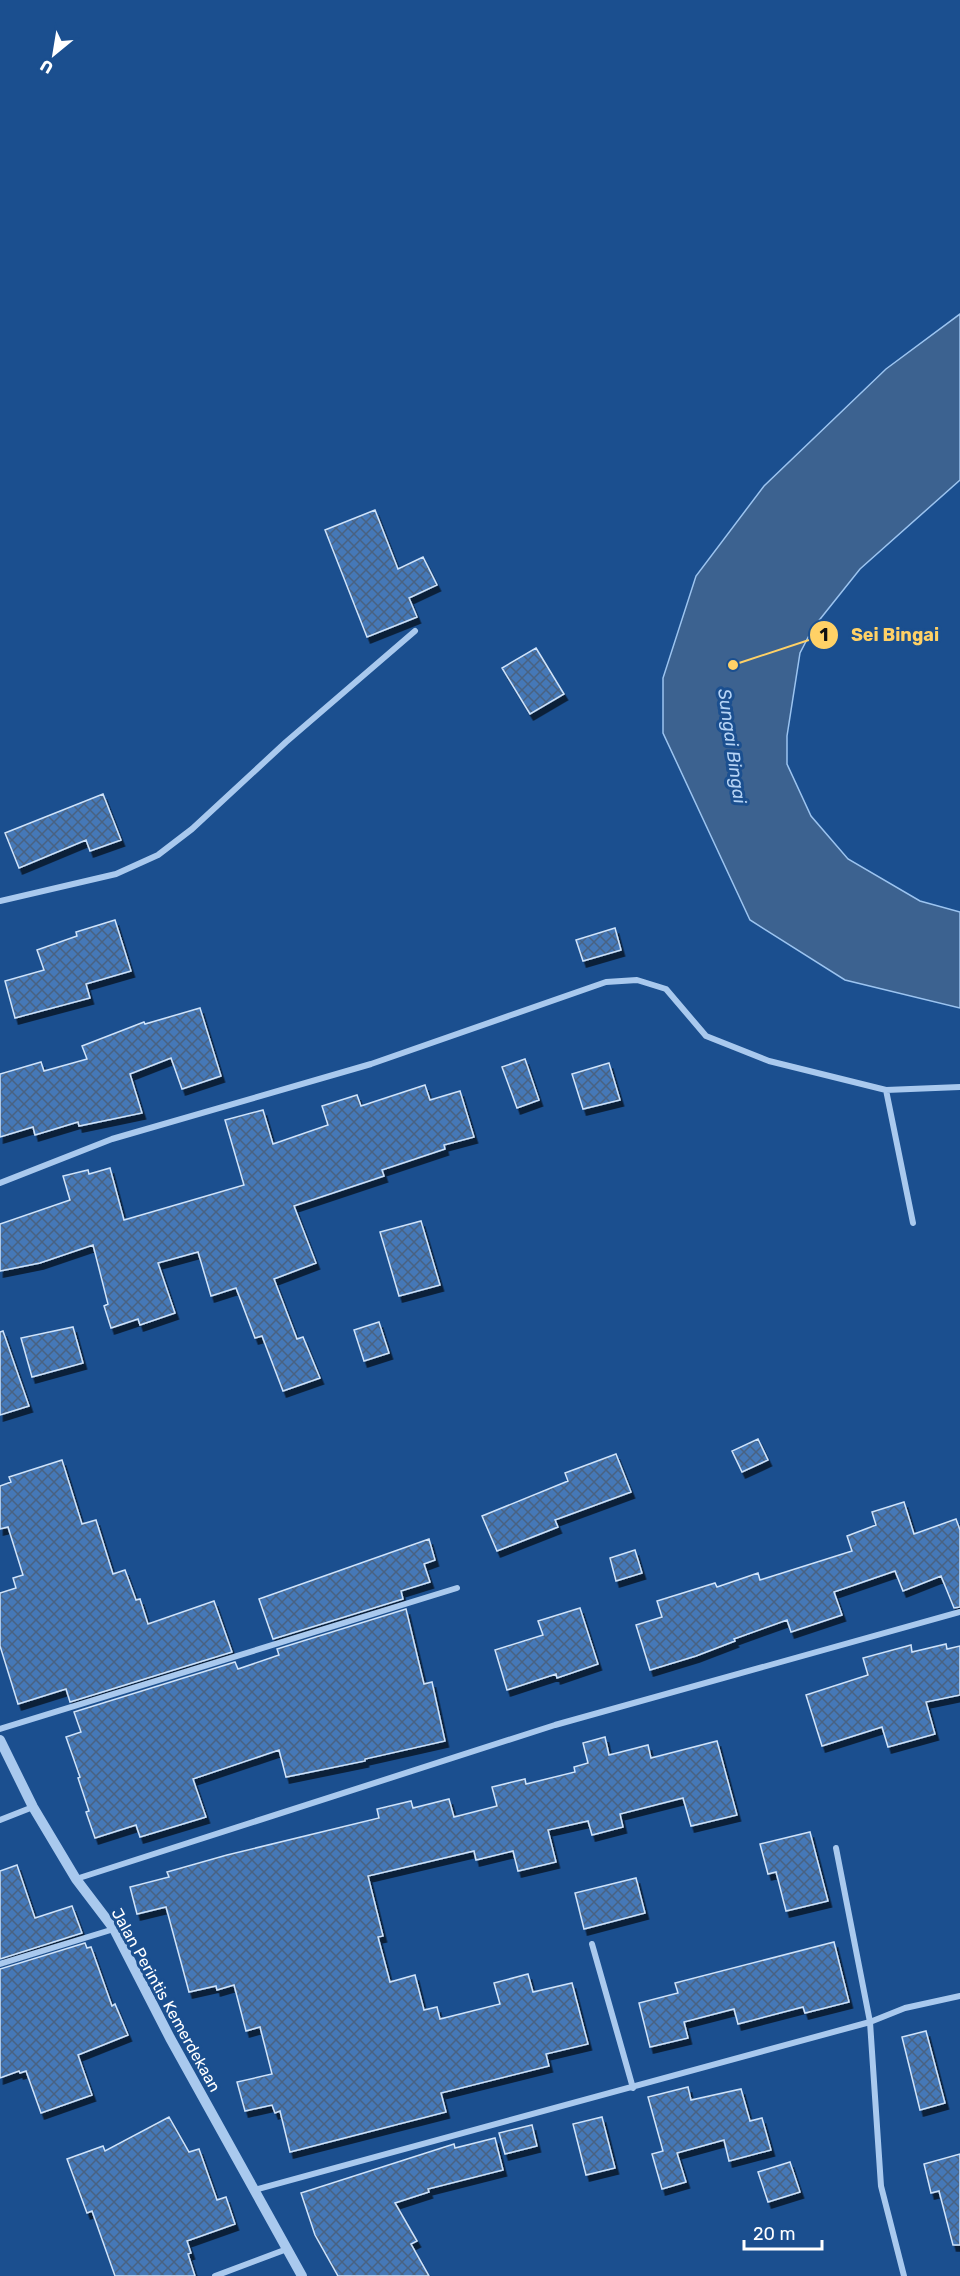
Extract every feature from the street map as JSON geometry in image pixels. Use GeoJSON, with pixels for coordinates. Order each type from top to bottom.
{"type":"FeatureCollection","features":[{"type":"Feature","properties":{"kind":"street"},"geometry":{"type":"LineString","coordinates":[[0,901],[116,874],[158,855],[192,829],[286,742],[415,631]]}},
{"type":"Feature","properties":{"kind":"street"},"geometry":{"type":"LineString","coordinates":[[0,1183],[112,1139],[371,1064],[606,982],[637,980],[666,989],[706,1036],[769,1061],[886,1090],[960,1086]]}},
{"type":"Feature","properties":{"kind":"street"},"geometry":{"type":"LineString","coordinates":[[886,1090],[913,1223]]}},
{"type":"Feature","properties":{"kind":"street"},"geometry":{"type":"LineString","coordinates":[[0,1729],[457,1588]]}},
{"type":"Feature","properties":{"kind":"street"},"geometry":{"type":"LineString","coordinates":[[76,1879],[555,1725],[960,1612]]}},
{"type":"Feature","properties":{"kind":"street","name":"Jalan Perintis Kemerdekaan"},"geometry":{"type":"LineString","coordinates":[[0,1740],[33,1807],[76,1879],[114,1929],[253,2190],[289,2248],[302,2276]]}},
{"type":"Feature","properties":{"kind":"street"},"geometry":{"type":"LineString","coordinates":[[0,1820],[33,1807]]}},
{"type":"Feature","properties":{"kind":"street"},"geometry":{"type":"LineString","coordinates":[[836,1848],[870,2022],[881,2186],[904,2276]]}},
{"type":"Feature","properties":{"kind":"street"},"geometry":{"type":"LineString","coordinates":[[0,1964],[114,1929]]}},
{"type":"Feature","properties":{"kind":"street"},"geometry":{"type":"LineString","coordinates":[[592,1944],[633,2088]]}},
{"type":"Feature","properties":{"kind":"street"},"geometry":{"type":"LineString","coordinates":[[253,2190],[870,2022],[905,2008],[960,1996]]}},
{"type":"Feature","properties":{"kind":"street"},"geometry":{"type":"LineString","coordinates":[[215,2276],[289,2248]]}},
{"type":"Feature","properties":{"kind":"water","name":"Sungai Bingai"},"geometry":{"type":"Polygon","coordinates":[[[960,314],[960,480],[860,569],[813,628],[800,653],[787,736],[787,764],[811,816],[848,859],[920,901],[960,912],[960,1008],[845,980],[750,920],[663,733],[663,678],[696,576],[764,486],[886,369],[960,314]]]}},
{"type":"Feature","properties":{"kind":"building"},"geometry":{"type":"Polygon","coordinates":[[[375,510],[398,569],[423,557],[437,585],[409,598],[417,617],[367,637],[325,530],[375,510]]]}},
{"type":"Feature","properties":{"kind":"building"},"geometry":{"type":"Polygon","coordinates":[[[536,648],[564,694],[530,714],[502,668],[536,648]]]}},
{"type":"Feature","properties":{"kind":"building"},"geometry":{"type":"Polygon","coordinates":[[[103,794],[121,840],[90,851],[86,840],[19,868],[5,833],[103,794]]]}},
{"type":"Feature","properties":{"kind":"building"},"geometry":{"type":"Polygon","coordinates":[[[115,920],[131,971],[86,984],[90,998],[15,1018],[5,981],[44,970],[37,950],[77,936],[76,932],[115,920]]]}},
{"type":"Feature","properties":{"kind":"building"},"geometry":{"type":"Polygon","coordinates":[[[615,928],[621,950],[583,961],[576,940],[615,928]]]}},
{"type":"Feature","properties":{"kind":"building"},"geometry":{"type":"Polygon","coordinates":[[[200,1008],[221,1076],[182,1089],[171,1058],[130,1074],[142,1113],[79,1126],[78,1122],[35,1135],[33,1127],[0,1137],[0,1074],[41,1062],[44,1071],[87,1059],[82,1046],[144,1022],[145,1024],[200,1008]]]}},
{"type":"Feature","properties":{"kind":"building"},"geometry":{"type":"Polygon","coordinates":[[[525,1059],[539,1100],[517,1108],[502,1067],[525,1059]]]}},
{"type":"Feature","properties":{"kind":"building"},"geometry":{"type":"Polygon","coordinates":[[[609,1063],[620,1100],[583,1109],[572,1074],[609,1063]]]}},
{"type":"Feature","properties":{"kind":"building"},"geometry":{"type":"Polygon","coordinates":[[[425,1085],[430,1100],[460,1091],[474,1137],[444,1145],[445,1149],[382,1170],[384,1176],[294,1206],[316,1263],[274,1279],[297,1339],[303,1337],[320,1378],[283,1391],[262,1336],[255,1338],[236,1288],[211,1296],[198,1252],[158,1263],[175,1313],[140,1325],[138,1319],[111,1328],[104,1306],[108,1304],[93,1245],[40,1263],[0,1271],[0,1224],[70,1200],[63,1176],[88,1170],[89,1174],[110,1168],[124,1220],[244,1185],[225,1120],[263,1110],[273,1144],[328,1125],[322,1106],[357,1095],[361,1106],[425,1085]]]}},
{"type":"Feature","properties":{"kind":"building"},"geometry":{"type":"Polygon","coordinates":[[[421,1221],[440,1285],[399,1296],[380,1232],[421,1221]]]}},
{"type":"Feature","properties":{"kind":"building"},"geometry":{"type":"Polygon","coordinates":[[[379,1322],[389,1353],[364,1361],[354,1330],[379,1322]]]}},
{"type":"Feature","properties":{"kind":"building"},"geometry":{"type":"Polygon","coordinates":[[[73,1327],[83,1363],[32,1377],[21,1338],[73,1327]]]}},
{"type":"Feature","properties":{"kind":"building"},"geometry":{"type":"Polygon","coordinates":[[[3,1331],[29,1406],[0,1415],[0,1332],[3,1331]]]}},
{"type":"Feature","properties":{"kind":"building"},"geometry":{"type":"Polygon","coordinates":[[[758,1439],[768,1460],[742,1472],[732,1451],[758,1439]]]}},
{"type":"Feature","properties":{"kind":"building"},"geometry":{"type":"Polygon","coordinates":[[[616,1454],[631,1492],[555,1520],[558,1527],[497,1551],[482,1516],[568,1481],[565,1473],[616,1454]]]}},
{"type":"Feature","properties":{"kind":"building"},"geometry":{"type":"Polygon","coordinates":[[[62,1460],[82,1524],[96,1520],[113,1574],[125,1570],[136,1600],[140,1599],[148,1624],[214,1601],[232,1652],[70,1702],[66,1689],[18,1704],[0,1646],[0,1593],[16,1588],[13,1578],[23,1575],[8,1527],[0,1529],[0,1486],[11,1482],[9,1477],[62,1460]]]}},
{"type":"Feature","properties":{"kind":"building"},"geometry":{"type":"Polygon","coordinates":[[[904,1502],[914,1534],[956,1519],[960,1530],[960,1607],[954,1608],[941,1576],[903,1591],[895,1571],[834,1592],[842,1615],[791,1632],[787,1620],[734,1639],[735,1641],[696,1656],[650,1670],[636,1625],[662,1617],[657,1601],[715,1583],[717,1587],[758,1573],[760,1580],[852,1551],[847,1536],[876,1525],[872,1512],[904,1502]]]}},
{"type":"Feature","properties":{"kind":"building"},"geometry":{"type":"Polygon","coordinates":[[[429,1539],[435,1560],[424,1564],[430,1582],[401,1591],[403,1599],[273,1639],[259,1599],[429,1539]]]}},
{"type":"Feature","properties":{"kind":"building"},"geometry":{"type":"Polygon","coordinates":[[[635,1550],[642,1573],[616,1581],[610,1558],[635,1550]]]}},
{"type":"Feature","properties":{"kind":"building"},"geometry":{"type":"Polygon","coordinates":[[[580,1608],[598,1664],[557,1678],[556,1674],[507,1690],[495,1650],[543,1635],[538,1621],[580,1608]]]}},
{"type":"Feature","properties":{"kind":"building"},"geometry":{"type":"Polygon","coordinates":[[[406,1609],[424,1684],[432,1682],[445,1741],[365,1759],[365,1761],[286,1777],[279,1750],[193,1779],[206,1817],[140,1837],[136,1825],[95,1838],[86,1812],[89,1811],[78,1778],[80,1777],[66,1737],[81,1732],[74,1712],[235,1662],[238,1669],[279,1655],[277,1649],[406,1609]]]}},
{"type":"Feature","properties":{"kind":"building"},"geometry":{"type":"Polygon","coordinates":[[[946,1644],[947,1649],[960,1646],[960,1695],[926,1702],[935,1734],[888,1747],[882,1727],[822,1746],[806,1695],[868,1675],[863,1658],[911,1645],[912,1652],[946,1644]]]}},
{"type":"Feature","properties":{"kind":"building"},"geometry":{"type":"Polygon","coordinates":[[[605,1737],[609,1755],[648,1745],[651,1758],[717,1741],[737,1815],[691,1826],[683,1798],[620,1814],[623,1827],[592,1835],[588,1821],[548,1830],[556,1862],[518,1871],[513,1851],[476,1860],[474,1851],[368,1876],[383,1936],[378,1937],[390,1982],[415,1975],[424,2010],[437,2007],[440,2019],[500,2004],[494,1983],[528,1974],[533,1992],[572,1983],[588,2044],[546,2054],[549,2066],[441,2093],[446,2112],[290,2152],[280,2111],[275,2113],[272,2105],[245,2111],[237,2082],[272,2074],[260,2027],[246,2031],[234,1985],[217,1990],[216,1986],[189,1992],[166,1907],[137,1914],[130,1887],[169,1877],[167,1872],[227,1855],[379,1818],[377,1809],[411,1801],[413,1808],[449,1799],[454,1817],[497,1806],[492,1787],[525,1779],[526,1784],[575,1772],[574,1767],[588,1763],[583,1743],[605,1737]]]}},
{"type":"Feature","properties":{"kind":"building"},"geometry":{"type":"Polygon","coordinates":[[[810,1832],[828,1901],[786,1911],[776,1872],[768,1874],[760,1844],[810,1832]]]}},
{"type":"Feature","properties":{"kind":"building"},"geometry":{"type":"Polygon","coordinates":[[[17,1865],[35,1918],[72,1906],[82,1933],[0,1959],[0,1871],[17,1865]]]}},
{"type":"Feature","properties":{"kind":"building"},"geometry":{"type":"Polygon","coordinates":[[[636,1878],[645,1913],[584,1929],[575,1893],[636,1878]]]}},
{"type":"Feature","properties":{"kind":"building"},"geometry":{"type":"Polygon","coordinates":[[[834,1942],[849,2002],[805,2013],[803,2007],[738,2024],[734,2009],[684,2022],[688,2038],[650,2047],[639,2003],[678,1993],[675,1983],[834,1942]]]}},
{"type":"Feature","properties":{"kind":"building"},"geometry":{"type":"Polygon","coordinates":[[[85,1943],[87,1948],[91,1947],[112,2006],[115,2004],[128,2035],[78,2055],[92,2095],[41,2113],[26,2071],[20,2073],[19,2071],[0,2078],[0,1969],[85,1943]]]}},
{"type":"Feature","properties":{"kind":"building"},"geometry":{"type":"Polygon","coordinates":[[[926,2031],[945,2103],[920,2110],[902,2037],[926,2031]]]}},
{"type":"Feature","properties":{"kind":"building"},"geometry":{"type":"Polygon","coordinates":[[[688,2087],[691,2100],[741,2089],[750,2121],[762,2118],[771,2150],[729,2161],[724,2140],[677,2153],[686,2182],[662,2189],[652,2154],[663,2151],[648,2097],[688,2087]]]}},
{"type":"Feature","properties":{"kind":"building"},"geometry":{"type":"Polygon","coordinates":[[[169,2117],[189,2152],[199,2149],[217,2200],[226,2197],[235,2224],[187,2241],[191,2253],[188,2254],[195,2276],[115,2276],[92,2211],[87,2213],[67,2159],[103,2146],[105,2151],[169,2117]]]}},
{"type":"Feature","properties":{"kind":"building"},"geometry":{"type":"Polygon","coordinates":[[[602,2117],[615,2168],[586,2175],[573,2124],[602,2117]]]}},
{"type":"Feature","properties":{"kind":"building"},"geometry":{"type":"Polygon","coordinates":[[[532,2125],[537,2146],[505,2154],[499,2133],[532,2125]]]}},
{"type":"Feature","properties":{"kind":"building"},"geometry":{"type":"Polygon","coordinates":[[[495,2138],[503,2170],[428,2189],[429,2192],[395,2203],[417,2241],[411,2244],[429,2276],[338,2276],[315,2235],[301,2193],[454,2144],[455,2148],[495,2138]]]}},
{"type":"Feature","properties":{"kind":"building"},"geometry":{"type":"Polygon","coordinates":[[[960,2154],[960,2245],[953,2245],[939,2191],[931,2193],[924,2164],[960,2154]]]}},
{"type":"Feature","properties":{"kind":"building"},"geometry":{"type":"Polygon","coordinates":[[[790,2162],[800,2192],[768,2202],[758,2172],[790,2162]]]}},
{"type":"Feature","properties":{"kind":"place","name":"Sei Bingai"},"geometry":{"type":"Point","coordinates":[733,665]}}]}
